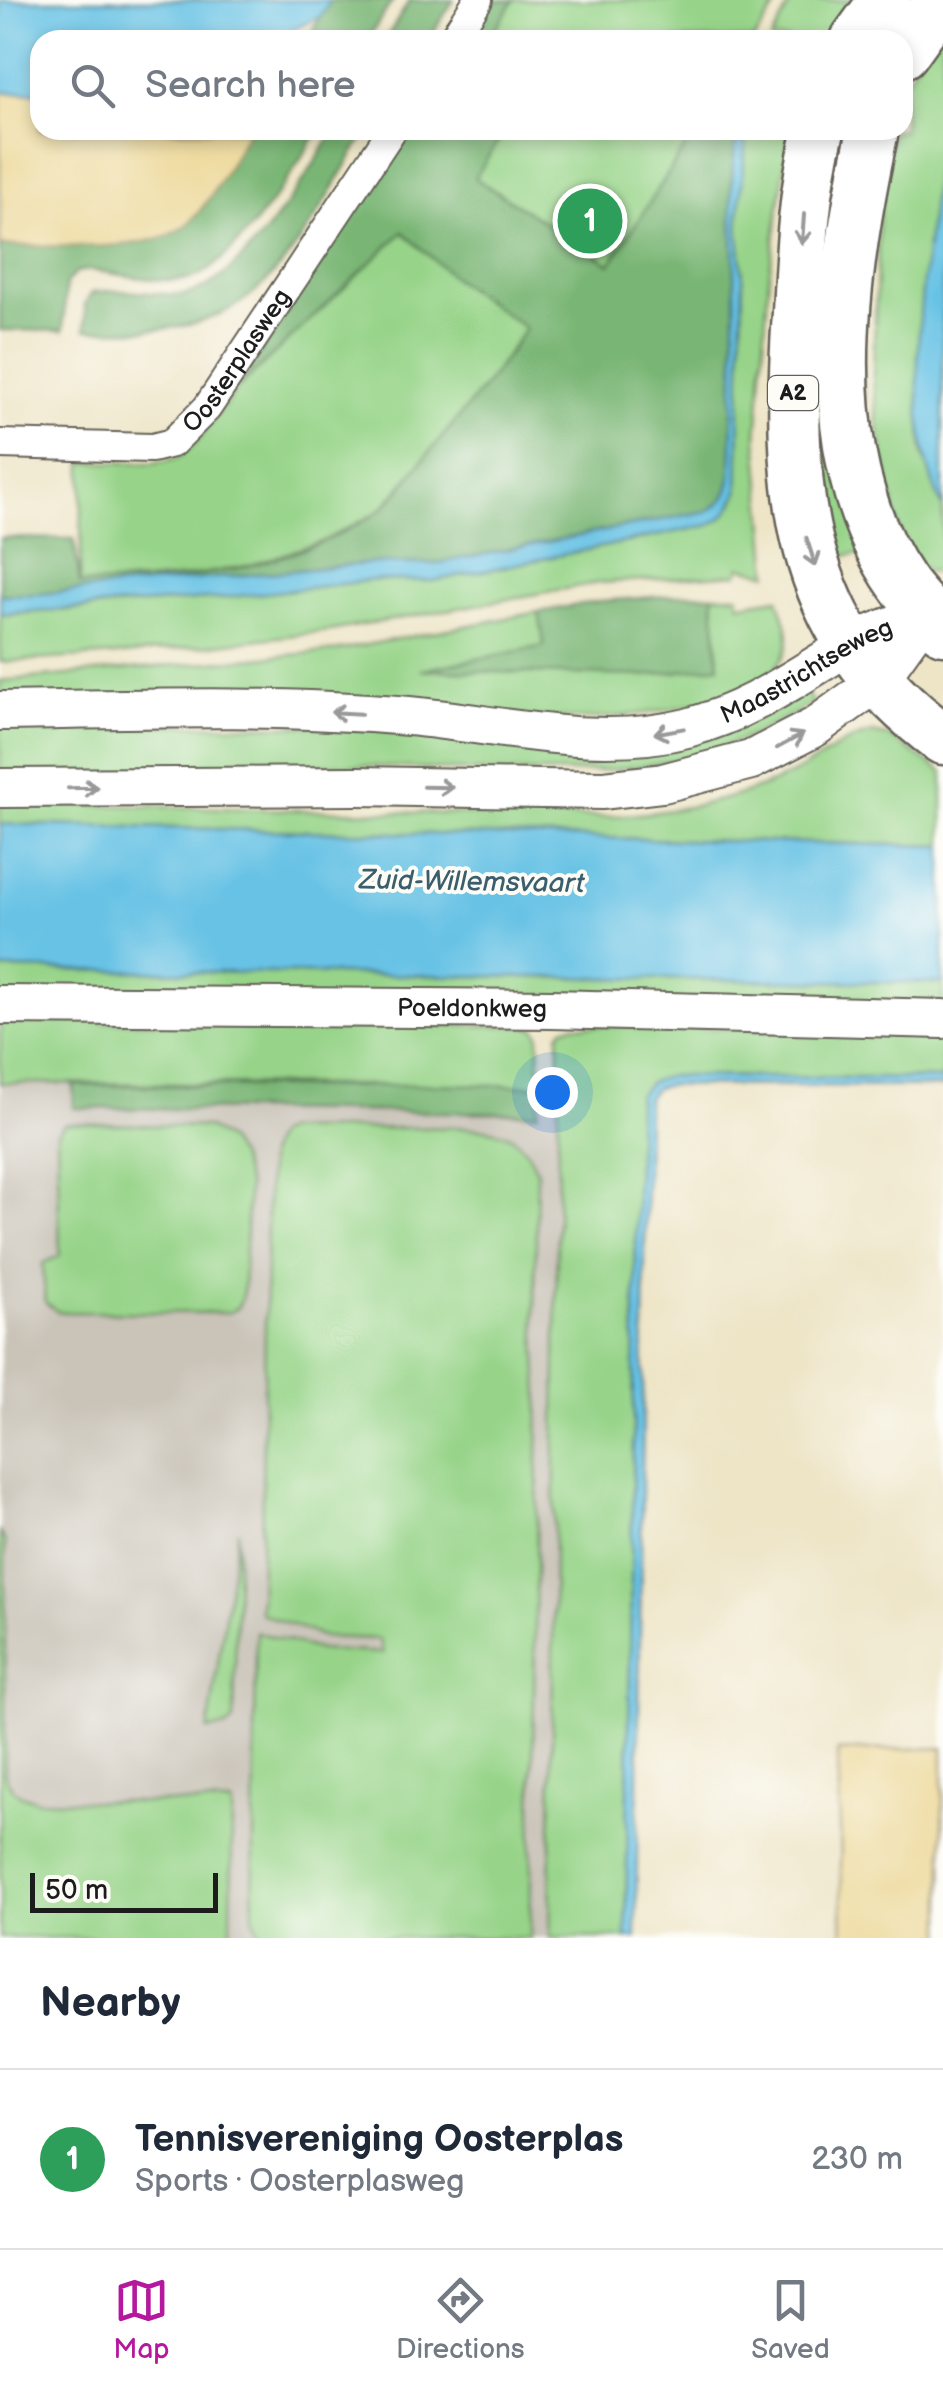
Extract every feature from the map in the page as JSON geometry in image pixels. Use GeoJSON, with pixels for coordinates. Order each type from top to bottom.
{"type":"FeatureCollection","features":[{"type":"Feature","properties":{"kind":"highway"},"geometry":{"type":"LineString","coordinates":[[864,30],[886,0]]}},
{"type":"Feature","properties":{"kind":"highway"},"geometry":{"type":"LineString","coordinates":[[913,39],[941,0]]}},
{"type":"Feature","properties":{"kind":"highway","name":"A2"},"geometry":{"type":"LineString","coordinates":[[817,140],[803,221],[792,392],[794,462],[810,554],[864,664]]}},
{"type":"Feature","properties":{"kind":"highway","name":"A2"},"geometry":{"type":"LineString","coordinates":[[872,140],[846,311],[846,422],[857,483],[868,516],[892,567],[935,620]]}},
{"type":"Feature","properties":{"kind":"highway"},"geometry":{"type":"LineString","coordinates":[[864,664],[943,739]]}},
{"type":"Feature","properties":{"kind":"main road","name":"Maastrichtseweg"},"geometry":{"type":"LineString","coordinates":[[0,711],[332,712],[408,716],[569,736],[644,735],[687,728],[747,707],[794,683],[864,664],[935,620]]}},
{"type":"Feature","properties":{"kind":"main road","name":"Maastrichtseweg"},"geometry":{"type":"LineString","coordinates":[[0,788],[632,787],[694,777],[750,760],[815,727],[864,664]]}},
{"type":"Feature","properties":{"kind":"main road","name":"Poeldonkweg"},"geometry":{"type":"LineString","coordinates":[[0,1005],[551,1009],[943,1018]]}},
{"type":"Feature","properties":{"kind":"street"},"geometry":{"type":"LineString","coordinates":[[458,30],[478,0]]}},
{"type":"Feature","properties":{"kind":"street","name":"Oosterplasweg"},"geometry":{"type":"LineString","coordinates":[[0,444],[152,448],[172,444],[208,408],[385,140]]}},
{"type":"Feature","properties":{"kind":"shaded area"},"geometry":{"type":"Polygon","coordinates":[[[0,1075],[640,1082],[629,1938],[0,1938],[0,1075]]]}},
{"type":"Feature","properties":{"kind":"green space"},"geometry":{"type":"Polygon","coordinates":[[[331,0],[393,0],[374,30],[312,30],[331,0]]]}},
{"type":"Feature","properties":{"kind":"green space"},"geometry":{"type":"Polygon","coordinates":[[[410,0],[454,0],[434,30],[391,30],[410,0]]]}},
{"type":"Feature","properties":{"kind":"green space"},"geometry":{"type":"Polygon","coordinates":[[[489,0],[514,0],[494,30],[470,30],[489,0]]]}},
{"type":"Feature","properties":{"kind":"green space"},"geometry":{"type":"Polygon","coordinates":[[[514,0],[780,0],[760,30],[494,30],[514,0]]]}},
{"type":"Feature","properties":{"kind":"green space"},"geometry":{"type":"Polygon","coordinates":[[[792,0],[854,0],[835,30],[776,30],[792,0]]]}},
{"type":"Feature","properties":{"kind":"green space"},"geometry":{"type":"Polygon","coordinates":[[[943,25],[943,147],[936,166],[919,398],[923,453],[943,508],[943,573],[926,571],[918,565],[898,526],[877,423],[873,376],[879,215],[890,140],[913,140],[913,68],[943,25]]]}},
{"type":"Feature","properties":{"kind":"green space"},"geometry":{"type":"Polygon","coordinates":[[[243,140],[312,140],[261,216],[223,258],[204,272],[177,280],[76,272],[66,284],[63,331],[0,330],[0,246],[35,245],[196,215],[243,140]]]}},
{"type":"Feature","properties":{"kind":"green space"},"geometry":{"type":"Polygon","coordinates":[[[328,140],[362,140],[299,242],[255,291],[230,310],[172,328],[85,330],[85,303],[92,293],[185,294],[206,287],[249,251],[308,174],[328,140]]]}},
{"type":"Feature","properties":{"kind":"green space"},"geometry":{"type":"Polygon","coordinates":[[[399,140],[499,140],[475,178],[610,264],[690,140],[736,140],[732,190],[735,309],[731,479],[724,498],[707,511],[434,564],[374,563],[0,595],[0,538],[74,539],[80,584],[157,580],[234,569],[308,548],[343,532],[393,498],[487,382],[525,328],[456,280],[403,232],[237,389],[399,140]]]}},
{"type":"Feature","properties":{"kind":"green space"},"geometry":{"type":"Polygon","coordinates":[[[499,140],[690,140],[611,264],[474,178],[499,140]]]}},
{"type":"Feature","properties":{"kind":"green space"},"geometry":{"type":"Polygon","coordinates":[[[746,140],[789,140],[769,276],[757,438],[769,574],[740,567],[738,574],[598,583],[330,631],[133,654],[0,662],[0,615],[222,598],[375,580],[433,581],[710,525],[731,507],[738,492],[743,279],[738,226],[746,140]]]}},
{"type":"Feature","properties":{"kind":"green space"},"geometry":{"type":"Polygon","coordinates":[[[841,140],[854,140],[870,553],[834,557],[814,446],[822,277],[841,140]]]}},
{"type":"Feature","properties":{"kind":"green space"},"geometry":{"type":"Polygon","coordinates":[[[403,231],[456,280],[526,328],[481,392],[380,511],[321,542],[251,565],[151,583],[80,584],[83,462],[153,463],[178,458],[196,443],[237,389],[403,231]]]}},
{"type":"Feature","properties":{"kind":"green space"},"geometry":{"type":"Polygon","coordinates":[[[713,595],[738,595],[740,604],[778,598],[788,637],[786,650],[775,668],[727,695],[631,715],[582,719],[0,698],[0,681],[334,651],[539,612],[545,646],[426,670],[719,666],[713,595]]]}},
{"type":"Feature","properties":{"kind":"green space"},"geometry":{"type":"Polygon","coordinates":[[[713,595],[719,666],[644,676],[420,670],[544,646],[539,612],[601,601],[713,595]]]}},
{"type":"Feature","properties":{"kind":"green space"},"geometry":{"type":"Polygon","coordinates":[[[806,692],[814,703],[737,742],[672,761],[618,769],[508,772],[288,765],[166,773],[0,776],[0,724],[350,726],[516,744],[806,692]]]}},
{"type":"Feature","properties":{"kind":"green space"},"geometry":{"type":"Polygon","coordinates":[[[872,733],[888,736],[943,772],[943,846],[0,824],[0,803],[627,815],[698,805],[745,793],[872,733]]]}},
{"type":"Feature","properties":{"kind":"green space"},"geometry":{"type":"Polygon","coordinates":[[[0,969],[943,983],[943,1011],[0,996],[0,969]]]}},
{"type":"Feature","properties":{"kind":"green space"},"geometry":{"type":"Polygon","coordinates":[[[0,1020],[525,1026],[535,1028],[539,1034],[540,1086],[0,1083],[0,1020]]]}},
{"type":"Feature","properties":{"kind":"green space"},"geometry":{"type":"Polygon","coordinates":[[[573,1025],[943,1033],[943,1079],[670,1076],[638,1095],[626,1938],[550,1938],[559,1034],[573,1025]]]}},
{"type":"Feature","properties":{"kind":"green space"},"geometry":{"type":"Polygon","coordinates":[[[73,1085],[333,1087],[540,1086],[538,1113],[74,1108],[73,1085]]]}},
{"type":"Feature","properties":{"kind":"green space"},"geometry":{"type":"Polygon","coordinates":[[[70,1123],[207,1127],[228,1141],[239,1158],[248,1186],[243,1291],[237,1308],[227,1313],[58,1312],[45,1302],[43,1263],[60,1256],[57,1133],[70,1123]]]}},
{"type":"Feature","properties":{"kind":"green space"},"geometry":{"type":"Polygon","coordinates":[[[456,1127],[495,1131],[515,1139],[524,1147],[537,1172],[535,1315],[539,1394],[530,1938],[263,1938],[253,1917],[256,1632],[320,1650],[383,1653],[379,1639],[324,1637],[260,1613],[268,1157],[276,1135],[289,1130],[456,1127]]]}},
{"type":"Feature","properties":{"kind":"green space"},"geometry":{"type":"Polygon","coordinates":[[[238,1530],[234,1721],[227,1727],[208,1730],[238,1530]]]}},
{"type":"Feature","properties":{"kind":"green space"},"geometry":{"type":"Polygon","coordinates":[[[0,1531],[5,1542],[5,1775],[10,1785],[36,1800],[232,1804],[231,1938],[0,1938],[0,1531]]]}},
{"type":"Feature","properties":{"kind":"sand"},"geometry":{"type":"Polygon","coordinates":[[[30,92],[30,140],[243,140],[203,207],[184,227],[168,236],[122,245],[0,246],[0,93],[30,92]]]}},
{"type":"Feature","properties":{"kind":"sand"},"geometry":{"type":"Polygon","coordinates":[[[943,1748],[943,1938],[843,1938],[838,1751],[943,1748]]]}},
{"type":"Feature","properties":{"kind":"water"},"geometry":{"type":"Polygon","coordinates":[[[0,0],[331,0],[321,16],[292,30],[30,30],[30,92],[0,93],[0,0]]]}},
{"type":"Feature","properties":{"kind":"water"},"geometry":{"type":"Polygon","coordinates":[[[736,140],[746,140],[738,226],[743,279],[738,492],[728,512],[716,522],[433,581],[375,580],[222,598],[0,614],[0,595],[374,563],[434,564],[712,508],[726,494],[731,479],[736,140]]]}},
{"type":"Feature","properties":{"kind":"water"},"geometry":{"type":"Polygon","coordinates":[[[943,147],[943,508],[929,471],[918,386],[926,250],[936,166],[943,147]]]}},
{"type":"Feature","properties":{"kind":"water","name":"Zuid-Willemsvaart"},"geometry":{"type":"Polygon","coordinates":[[[0,824],[943,846],[943,983],[0,969],[0,824]]]}},
{"type":"Feature","properties":{"kind":"water"},"geometry":{"type":"Polygon","coordinates":[[[670,1076],[943,1079],[943,1087],[670,1085],[656,1088],[647,1098],[636,1938],[626,1938],[638,1095],[650,1082],[670,1076]]]}},
{"type":"Feature","properties":{"kind":"place","name":"Tennisvereniging Oosterplas"},"geometry":{"type":"Point","coordinates":[590,221]}}]}
